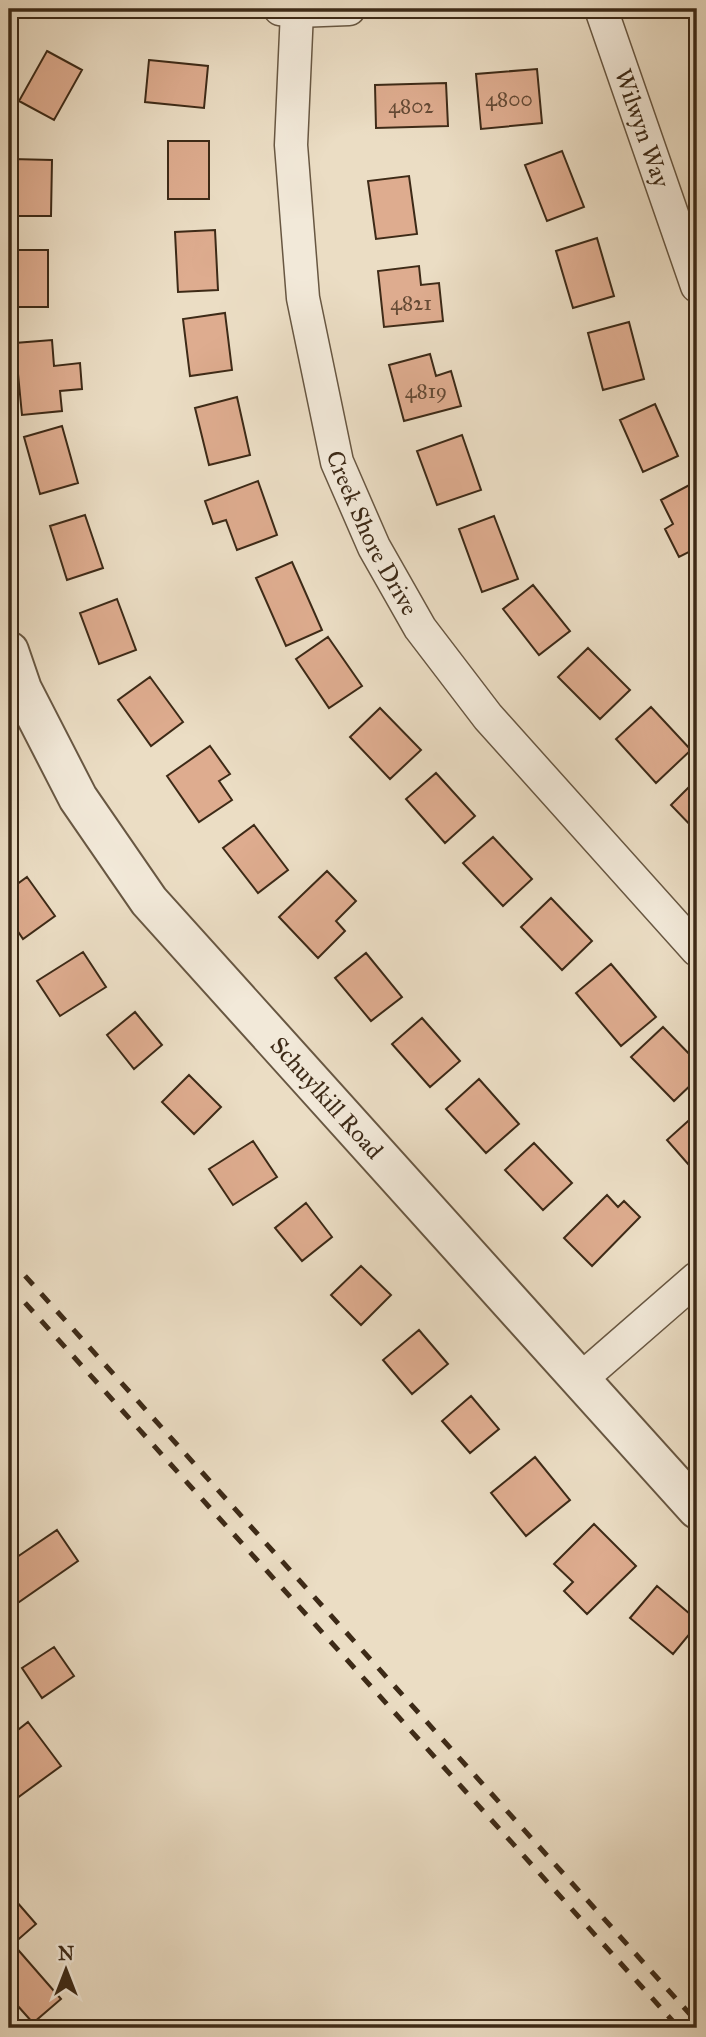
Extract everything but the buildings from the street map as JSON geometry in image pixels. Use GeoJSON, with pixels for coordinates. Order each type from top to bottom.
{"type":"FeatureCollection","features":[{"type":"Feature","properties":{"kind":"street"},"geometry":{"type":"LineString","coordinates":[[288,10],[349,9]]}},
{"type":"Feature","properties":{"kind":"street","name":"Wilwyn Way"},"geometry":{"type":"LineString","coordinates":[[601,9],[697,286]]}},
{"type":"Feature","properties":{"kind":"street","name":"Creek Shore Drive"},"geometry":{"type":"LineString","coordinates":[[288,10],[291,145],[303,298],[337,462],[374,547],[420,628],[488,717],[697,950]]}},
{"type":"Feature","properties":{"kind":"street","name":"Schuylkill Road"},"geometry":{"type":"LineString","coordinates":[[9,651],[22,689],[78,798],[149,901],[697,1508]]}},
{"type":"Feature","properties":{"kind":"street"},"geometry":{"type":"LineString","coordinates":[[581,1379],[697,1278]]}},
{"type":"Feature","properties":{"kind":"railway"},"geometry":{"type":"LineString","coordinates":[[9,1258],[697,2022]]}},
{"type":"Feature","properties":{"kind":"railway"},"geometry":{"type":"LineString","coordinates":[[9,1285],[679,2028]]}}]}
